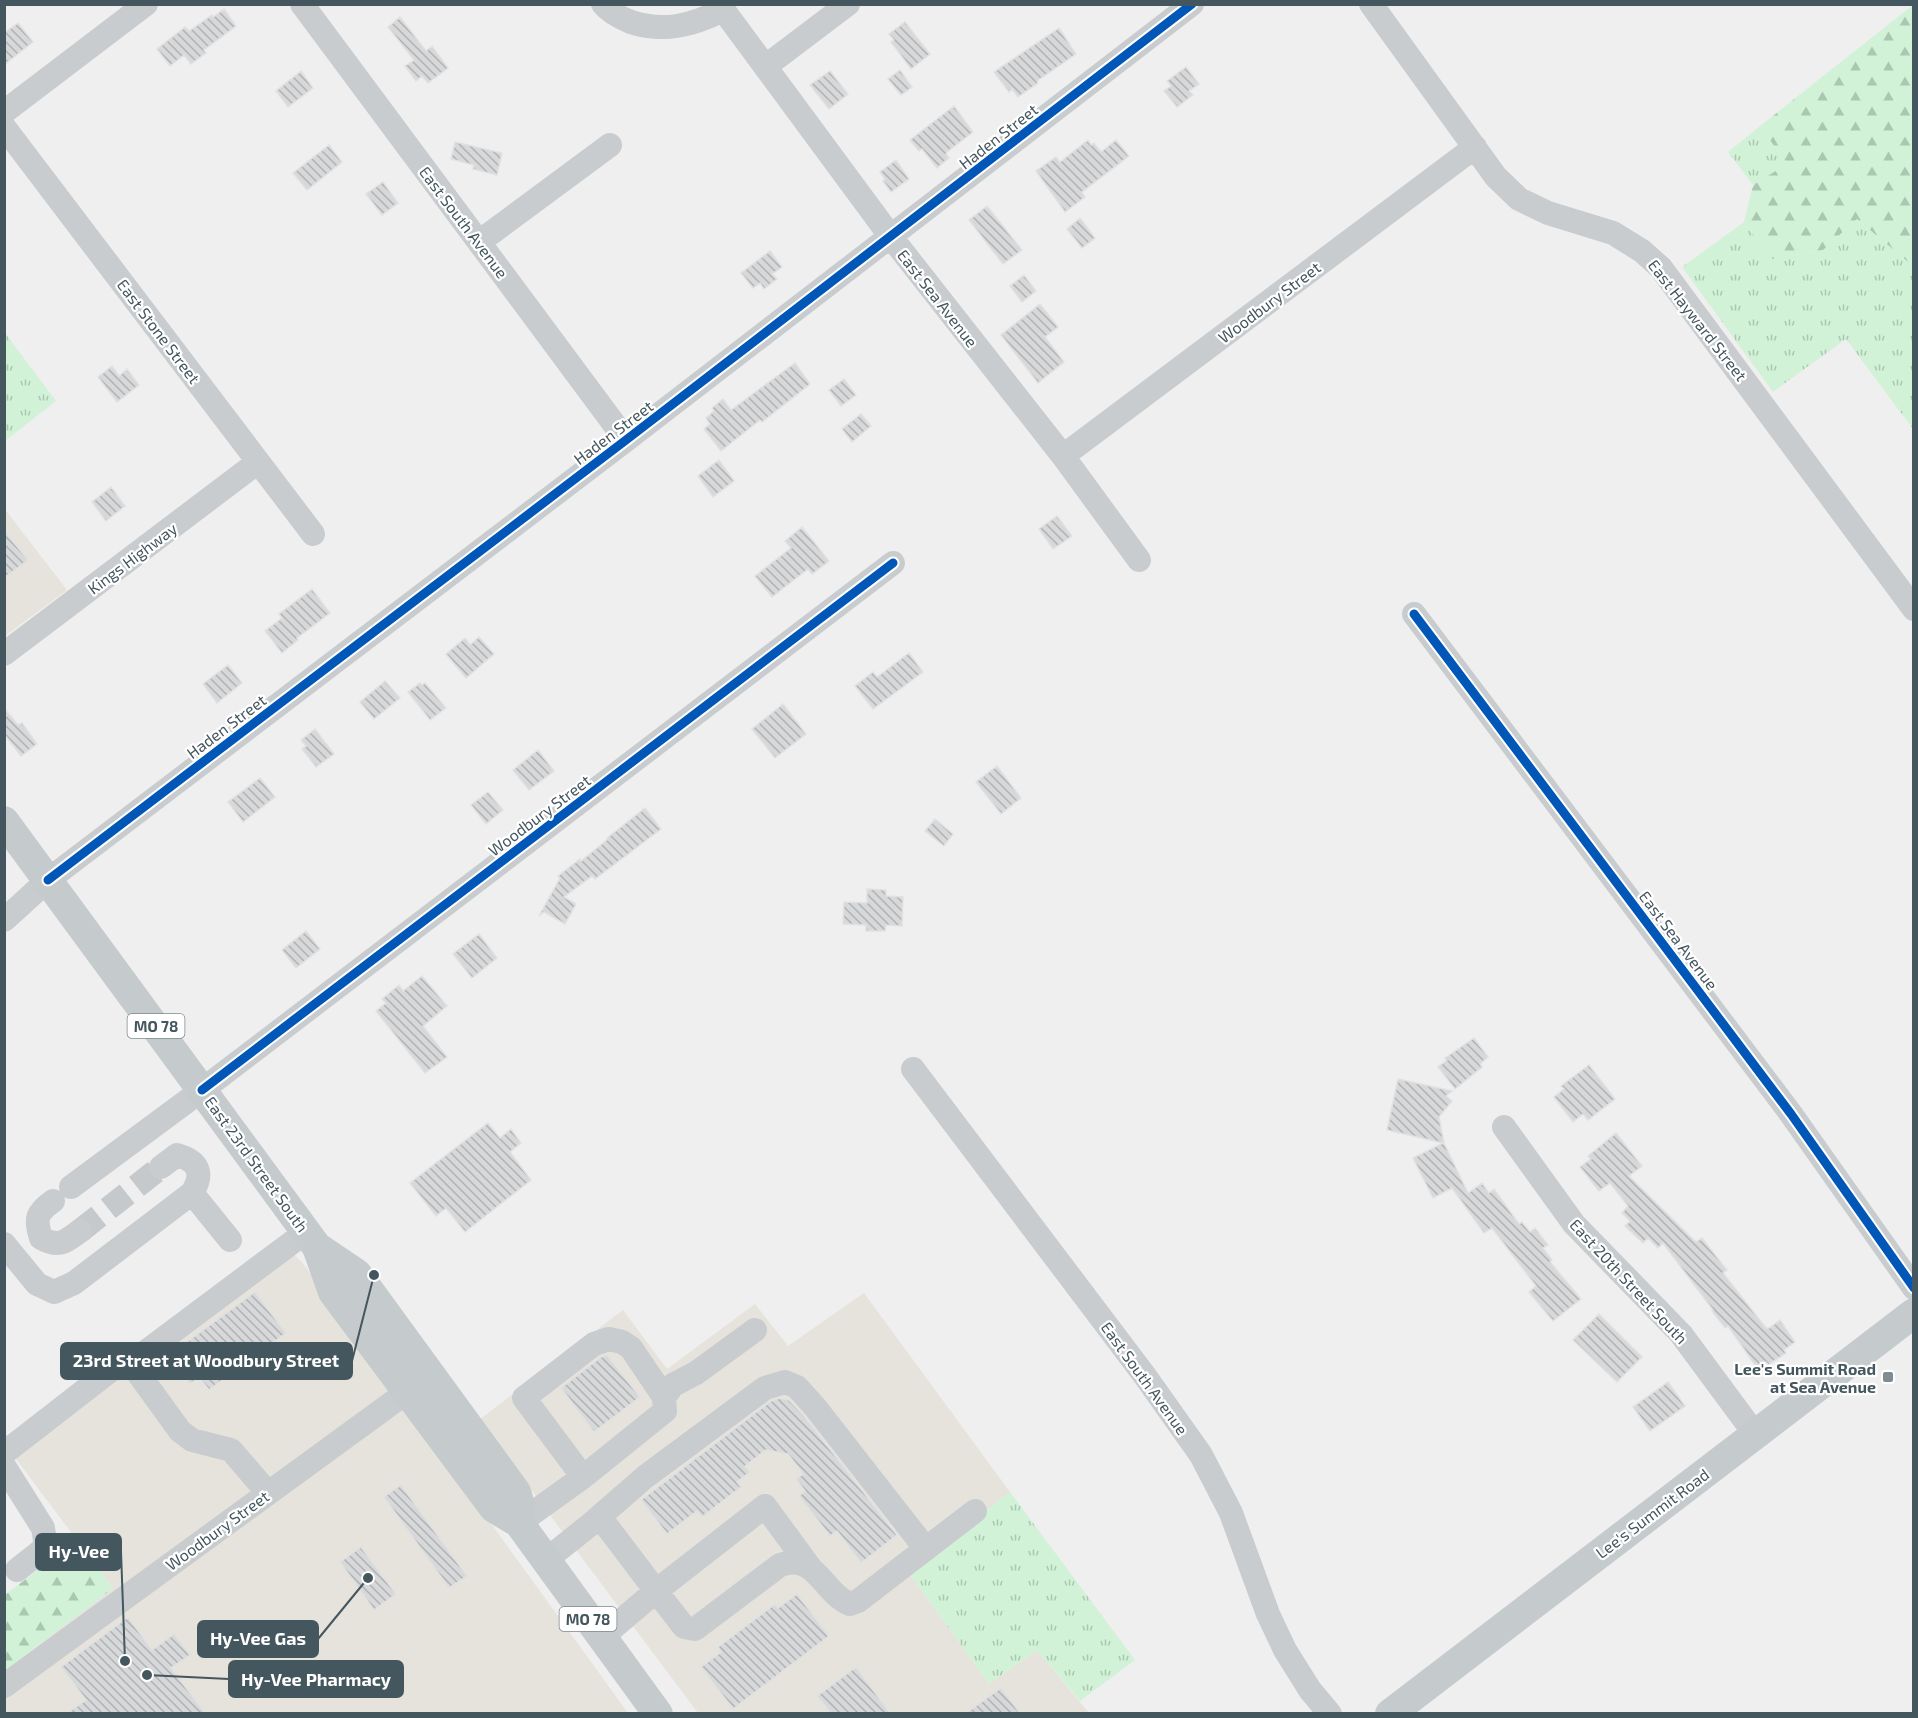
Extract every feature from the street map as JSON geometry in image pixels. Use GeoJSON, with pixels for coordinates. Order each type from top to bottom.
{"type":"FeatureCollection","features":[{"type":"Feature","properties":{"kind":"main road","name":"East 23rd Street South"},"geometry":{"type":"LineString","coordinates":[[4,821],[312,1239],[357,1274],[418,1383],[516,1492],[520,1505],[519,1523]]}},
{"type":"Feature","properties":{"kind":"main road","name":"Lee's Summit Road"},"geometry":{"type":"LineString","coordinates":[[1390,1713],[1914,1313]]}},
{"type":"Feature","properties":{"kind":"main road","name":"MO 78"},"geometry":{"type":"LineString","coordinates":[[519,1523],[658,1713]]}},
{"type":"Feature","properties":{"kind":"street"},"geometry":{"type":"LineString","coordinates":[[4,112],[146,4]]}},
{"type":"Feature","properties":{"kind":"street","name":"East South Avenue"},"geometry":{"type":"LineString","coordinates":[[302,4],[627,440]]}},
{"type":"Feature","properties":{"kind":"street"},"geometry":{"type":"LineString","coordinates":[[603,4],[621,18],[647,27],[672,28],[700,22],[721,7]]}},
{"type":"Feature","properties":{"kind":"street"},"geometry":{"type":"LineString","coordinates":[[766,66],[848,4]]}},
{"type":"Feature","properties":{"kind":"street","name":"Haden Street"},"geometry":{"type":"LineString","coordinates":[[4,920],[48,880],[627,440],[1192,4]]}},
{"type":"Feature","properties":{"kind":"street","name":"East Hayward Street"},"geometry":{"type":"LineString","coordinates":[[1371,4],[1496,177],[1519,199],[1548,213],[1613,233],[1642,251],[1661,268],[1914,609]]}},
{"type":"Feature","properties":{"kind":"street","name":"East Sea Avenue"},"geometry":{"type":"LineString","coordinates":[[721,7],[891,237],[1064,456],[1139,560]]}},
{"type":"Feature","properties":{"kind":"street","name":"East Stone Street"},"geometry":{"type":"LineString","coordinates":[[4,127],[313,534]]}},
{"type":"Feature","properties":{"kind":"street"},"geometry":{"type":"LineString","coordinates":[[479,242],[610,145]]}},
{"type":"Feature","properties":{"kind":"street","name":"Woodbury Street"},"geometry":{"type":"LineString","coordinates":[[1064,456],[1475,147]]}},
{"type":"Feature","properties":{"kind":"street","name":"Kings Highway"},"geometry":{"type":"LineString","coordinates":[[7,648],[258,462]]}},
{"type":"Feature","properties":{"kind":"street","name":"Woodbury Street"},"geometry":{"type":"LineString","coordinates":[[80,1230],[64,1242],[51,1244],[41,1238],[37,1224],[40,1210],[202,1090],[893,563]]}},
{"type":"Feature","properties":{"kind":"street","name":"East Sea Avenue"},"geometry":{"type":"LineString","coordinates":[[1414,614],[1791,1114],[1914,1288]]}},
{"type":"Feature","properties":{"kind":"street","name":"East South Avenue"},"geometry":{"type":"LineString","coordinates":[[913,1069],[1138,1367],[1201,1455],[1231,1513],[1268,1614],[1285,1650],[1310,1690],[1330,1713]]}},
{"type":"Feature","properties":{"kind":"street","name":"East 20th Street South"},"geometry":{"type":"LineString","coordinates":[[1504,1127],[1574,1224],[1681,1334],[1755,1434]]}},
{"type":"Feature","properties":{"kind":"street"},"geometry":{"type":"LineString","coordinates":[[4,1244],[37,1284],[54,1292],[74,1283],[192,1193],[199,1181],[198,1170],[190,1159],[177,1155],[161,1167]]}},
{"type":"Feature","properties":{"kind":"street"},"geometry":{"type":"LineString","coordinates":[[192,1193],[230,1240]]}},
{"type":"Feature","properties":{"kind":"street"},"geometry":{"type":"LineString","coordinates":[[268,1493],[231,1450],[192,1440],[180,1431],[138,1373],[136,1365],[140,1356],[312,1239]]}},
{"type":"Feature","properties":{"kind":"street"},"geometry":{"type":"LineString","coordinates":[[664,1397],[673,1385],[696,1373],[755,1330]]}},
{"type":"Feature","properties":{"kind":"street"},"geometry":{"type":"LineString","coordinates":[[519,1523],[583,1477],[665,1411],[664,1397],[631,1348],[622,1342],[609,1339],[594,1344],[524,1398],[583,1477]]}},
{"type":"Feature","properties":{"kind":"street"},"geometry":{"type":"LineString","coordinates":[[4,1453],[111,1370],[124,1365],[136,1365]]}},
{"type":"Feature","properties":{"kind":"street"},"geometry":{"type":"LineString","coordinates":[[546,1560],[645,1477],[765,1388],[785,1382],[797,1387],[815,1407],[926,1549]]}},
{"type":"Feature","properties":{"kind":"street","name":"Woodbury Street"},"geometry":{"type":"LineString","coordinates":[[4,1686],[418,1383]]}},
{"type":"Feature","properties":{"kind":"street"},"geometry":{"type":"LineString","coordinates":[[4,1466],[43,1528],[46,1547],[17,1570]]}},
{"type":"Feature","properties":{"kind":"street"},"geometry":{"type":"LineString","coordinates":[[602,1637],[656,1591],[765,1506],[809,1566],[841,1601],[850,1604],[858,1601],[975,1511]]}},
{"type":"Feature","properties":{"kind":"street"},"geometry":{"type":"LineString","coordinates":[[591,1524],[599,1521],[606,1525],[684,1627],[695,1629],[780,1565],[791,1562],[809,1566]]}},
{"type":"Feature","properties":{"kind":"shaded area"},"geometry":{"type":"Polygon","coordinates":[[[4,508],[67,590],[5,636],[4,636],[4,508]]]}},
{"type":"Feature","properties":{"kind":"shaded area"},"geometry":{"type":"Polygon","coordinates":[[[278,1240],[302,1262],[628,1713],[5,1714],[5,1671],[113,1588],[7,1447],[278,1240]]]}},
{"type":"Feature","properties":{"kind":"shaded area"},"geometry":{"type":"Polygon","coordinates":[[[864,1293],[1010,1492],[909,1573],[989,1684],[1037,1650],[1089,1713],[698,1713],[479,1420],[623,1310],[667,1369],[755,1304],[788,1346],[864,1293]]]}},
{"type":"Feature","properties":{"kind":"green space"},"geometry":{"type":"Polygon","coordinates":[[[1913,5],[1913,266],[1857,219],[1823,250],[1772,259],[1744,222],[1753,185],[1787,164],[1760,126],[1913,5]]]}},
{"type":"Feature","properties":{"kind":"green space"},"geometry":{"type":"Polygon","coordinates":[[[1760,126],[1787,164],[1753,185],[1728,152],[1760,126]]]}},
{"type":"Feature","properties":{"kind":"green space"},"geometry":{"type":"Polygon","coordinates":[[[1857,219],[1913,266],[1913,429],[1846,339],[1773,392],[1682,267],[1744,222],[1773,259],[1823,250],[1857,219]]]}},
{"type":"Feature","properties":{"kind":"green space"},"geometry":{"type":"Polygon","coordinates":[[[4,333],[56,401],[5,441],[4,333]]]}},
{"type":"Feature","properties":{"kind":"green space"},"geometry":{"type":"Polygon","coordinates":[[[1010,1492],[1135,1660],[1080,1701],[1037,1650],[989,1684],[909,1573],[1010,1492]]]}},
{"type":"Feature","properties":{"kind":"green space"},"geometry":{"type":"Polygon","coordinates":[[[77,1540],[113,1588],[5,1671],[5,1595],[77,1540]]]}},
{"type":"Feature","properties":{"kind":"building"},"geometry":{"type":"Polygon","coordinates":[[[224,9],[236,26],[204,50],[206,53],[191,64],[184,55],[170,66],[157,49],[185,27],[189,31],[224,9]]]}},
{"type":"Feature","properties":{"kind":"building"},"geometry":{"type":"Polygon","coordinates":[[[400,17],[426,51],[432,46],[448,68],[428,83],[422,76],[416,81],[405,66],[414,60],[388,27],[400,17]]]}},
{"type":"Feature","properties":{"kind":"building"},"geometry":{"type":"Polygon","coordinates":[[[905,22],[930,54],[911,69],[891,42],[894,40],[889,34],[905,22]]]}},
{"type":"Feature","properties":{"kind":"building"},"geometry":{"type":"Polygon","coordinates":[[[18,23],[33,42],[4,65],[4,33],[18,23]]]}},
{"type":"Feature","properties":{"kind":"building"},"geometry":{"type":"Polygon","coordinates":[[[1059,28],[1076,54],[1018,97],[1012,89],[1009,92],[994,72],[1059,28]]]}},
{"type":"Feature","properties":{"kind":"building"},"geometry":{"type":"Polygon","coordinates":[[[1186,67],[1199,84],[1189,91],[1193,95],[1177,107],[1164,91],[1171,86],[1167,81],[1186,67]]]}},
{"type":"Feature","properties":{"kind":"building"},"geometry":{"type":"Polygon","coordinates":[[[900,70],[912,87],[901,95],[888,79],[900,70]]]}},
{"type":"Feature","properties":{"kind":"building"},"geometry":{"type":"Polygon","coordinates":[[[301,71],[313,88],[288,107],[276,91],[301,71]]]}},
{"type":"Feature","properties":{"kind":"building"},"geometry":{"type":"Polygon","coordinates":[[[830,71],[848,94],[829,109],[810,85],[830,71]]]}},
{"type":"Feature","properties":{"kind":"building"},"geometry":{"type":"Polygon","coordinates":[[[954,106],[973,132],[947,152],[949,158],[937,168],[922,149],[919,151],[910,140],[954,106]]]}},
{"type":"Feature","properties":{"kind":"building"},"geometry":{"type":"Polygon","coordinates":[[[1088,140],[1091,145],[1094,143],[1101,152],[1116,140],[1129,156],[1082,192],[1085,197],[1065,212],[1036,171],[1056,157],[1060,162],[1088,140]]]}},
{"type":"Feature","properties":{"kind":"building"},"geometry":{"type":"Polygon","coordinates":[[[455,142],[502,153],[497,175],[473,169],[474,165],[451,159],[455,142]]]}},
{"type":"Feature","properties":{"kind":"building"},"geometry":{"type":"Polygon","coordinates":[[[329,145],[342,162],[307,190],[293,173],[329,145]]]}},
{"type":"Feature","properties":{"kind":"building"},"geometry":{"type":"Polygon","coordinates":[[[896,160],[909,179],[891,192],[880,172],[896,160]]]}},
{"type":"Feature","properties":{"kind":"building"},"geometry":{"type":"Polygon","coordinates":[[[383,182],[398,203],[382,215],[366,194],[383,182]]]}},
{"type":"Feature","properties":{"kind":"building"},"geometry":{"type":"Polygon","coordinates":[[[987,206],[1022,250],[1003,264],[969,220],[987,206]]]}},
{"type":"Feature","properties":{"kind":"building"},"geometry":{"type":"Polygon","coordinates":[[[1080,218],[1095,238],[1082,248],[1067,229],[1080,218]]]}},
{"type":"Feature","properties":{"kind":"building"},"geometry":{"type":"Polygon","coordinates":[[[770,251],[782,267],[772,274],[777,279],[764,289],[760,283],[753,288],[741,273],[770,251]]]}},
{"type":"Feature","properties":{"kind":"building"},"geometry":{"type":"Polygon","coordinates":[[[1024,275],[1036,291],[1022,302],[1010,286],[1024,275]]]}},
{"type":"Feature","properties":{"kind":"building"},"geometry":{"type":"Polygon","coordinates":[[[1040,304],[1058,327],[1045,337],[1064,362],[1038,383],[1001,335],[1040,304]]]}},
{"type":"Feature","properties":{"kind":"building"},"geometry":{"type":"Polygon","coordinates":[[[795,363],[810,384],[721,451],[704,429],[710,424],[706,418],[714,411],[712,408],[723,399],[731,410],[795,363]]]}},
{"type":"Feature","properties":{"kind":"building"},"geometry":{"type":"Polygon","coordinates":[[[112,366],[119,376],[127,369],[139,385],[117,402],[98,377],[112,366]]]}},
{"type":"Feature","properties":{"kind":"building"},"geometry":{"type":"Polygon","coordinates":[[[844,379],[856,395],[841,406],[829,390],[844,379]]]}},
{"type":"Feature","properties":{"kind":"building"},"geometry":{"type":"Polygon","coordinates":[[[861,414],[871,426],[852,442],[842,429],[861,414]]]}},
{"type":"Feature","properties":{"kind":"building"},"geometry":{"type":"Polygon","coordinates":[[[719,460],[734,481],[713,497],[698,476],[719,460]]]}},
{"type":"Feature","properties":{"kind":"building"},"geometry":{"type":"Polygon","coordinates":[[[111,487],[125,506],[106,521],[92,502],[111,487]]]}},
{"type":"Feature","properties":{"kind":"building"},"geometry":{"type":"Polygon","coordinates":[[[1057,516],[1072,536],[1053,549],[1039,529],[1057,516]]]}},
{"type":"Feature","properties":{"kind":"building"},"geometry":{"type":"Polygon","coordinates":[[[802,527],[829,561],[812,574],[808,569],[772,597],[755,576],[791,548],[785,541],[802,527]]]}},
{"type":"Feature","properties":{"kind":"building"},"geometry":{"type":"Polygon","coordinates":[[[4,530],[28,560],[4,578],[4,530]]]}},
{"type":"Feature","properties":{"kind":"building"},"geometry":{"type":"Polygon","coordinates":[[[312,589],[330,613],[297,638],[298,640],[282,653],[265,631],[282,618],[279,614],[312,589]]]}},
{"type":"Feature","properties":{"kind":"building"},"geometry":{"type":"Polygon","coordinates":[[[479,637],[494,654],[466,678],[446,654],[465,638],[470,645],[479,637]]]}},
{"type":"Feature","properties":{"kind":"building"},"geometry":{"type":"Polygon","coordinates":[[[909,653],[923,672],[873,709],[855,686],[873,672],[877,677],[909,653]]]}},
{"type":"Feature","properties":{"kind":"building"},"geometry":{"type":"Polygon","coordinates":[[[228,665],[242,683],[217,703],[203,684],[228,665]]]}},
{"type":"Feature","properties":{"kind":"building"},"geometry":{"type":"Polygon","coordinates":[[[385,681],[400,698],[374,719],[360,702],[385,681]]]}},
{"type":"Feature","properties":{"kind":"building"},"geometry":{"type":"Polygon","coordinates":[[[420,683],[422,685],[425,683],[446,708],[430,720],[408,692],[420,683]]]}},
{"type":"Feature","properties":{"kind":"building"},"geometry":{"type":"Polygon","coordinates":[[[783,704],[806,734],[775,758],[752,729],[783,704]]]}},
{"type":"Feature","properties":{"kind":"building"},"geometry":{"type":"Polygon","coordinates":[[[4,708],[18,725],[22,723],[37,744],[21,756],[4,734],[4,708]]]}},
{"type":"Feature","properties":{"kind":"building"},"geometry":{"type":"Polygon","coordinates":[[[315,729],[334,754],[316,767],[302,749],[306,746],[301,740],[315,729]]]}},
{"type":"Feature","properties":{"kind":"building"},"geometry":{"type":"Polygon","coordinates":[[[538,750],[554,771],[529,790],[513,770],[538,750]]]}},
{"type":"Feature","properties":{"kind":"building"},"geometry":{"type":"Polygon","coordinates":[[[997,766],[1021,798],[1001,814],[976,782],[997,766]]]}},
{"type":"Feature","properties":{"kind":"building"},"geometry":{"type":"Polygon","coordinates":[[[260,778],[275,797],[243,822],[228,802],[260,778]]]}},
{"type":"Feature","properties":{"kind":"building"},"geometry":{"type":"Polygon","coordinates":[[[488,792],[503,810],[486,824],[471,805],[488,792]]]}},
{"type":"Feature","properties":{"kind":"building"},"geometry":{"type":"Polygon","coordinates":[[[645,808],[661,829],[595,879],[592,876],[564,897],[576,904],[565,924],[544,912],[539,916],[560,878],[558,876],[580,859],[581,861],[645,808]]]}},
{"type":"Feature","properties":{"kind":"building"},"geometry":{"type":"Polygon","coordinates":[[[935,819],[953,834],[944,846],[925,831],[935,819]]]}},
{"type":"Feature","properties":{"kind":"building"},"geometry":{"type":"Polygon","coordinates":[[[867,889],[886,890],[886,896],[903,897],[902,926],[886,925],[885,931],[866,931],[866,925],[843,924],[844,902],[867,903],[867,889]]]}},
{"type":"Feature","properties":{"kind":"building"},"geometry":{"type":"Polygon","coordinates":[[[306,931],[320,949],[296,968],[282,950],[306,931]]]}},
{"type":"Feature","properties":{"kind":"building"},"geometry":{"type":"Polygon","coordinates":[[[479,934],[497,958],[472,978],[453,954],[479,934]]]}},
{"type":"Feature","properties":{"kind":"building"},"geometry":{"type":"Polygon","coordinates":[[[422,976],[447,1006],[423,1026],[447,1057],[425,1073],[376,1011],[386,1003],[382,999],[399,985],[403,991],[422,976]]]}},
{"type":"Feature","properties":{"kind":"building"},"geometry":{"type":"Polygon","coordinates":[[[1474,1038],[1488,1057],[1480,1064],[1482,1067],[1455,1089],[1438,1067],[1447,1060],[1445,1058],[1474,1038]]]}},
{"type":"Feature","properties":{"kind":"building"},"geometry":{"type":"Polygon","coordinates":[[[1589,1065],[1615,1099],[1588,1120],[1583,1114],[1573,1122],[1554,1097],[1564,1089],[1561,1086],[1589,1065]]]}},
{"type":"Feature","properties":{"kind":"building"},"geometry":{"type":"Polygon","coordinates":[[[1398,1079],[1452,1091],[1446,1096],[1452,1101],[1439,1117],[1444,1143],[1468,1193],[1482,1183],[1489,1193],[1494,1189],[1519,1224],[1522,1222],[1530,1232],[1535,1228],[1548,1245],[1543,1248],[1552,1260],[1550,1262],[1581,1299],[1553,1321],[1529,1292],[1536,1286],[1492,1228],[1484,1233],[1452,1188],[1433,1198],[1413,1158],[1443,1143],[1387,1130],[1398,1079]]]}},
{"type":"Feature","properties":{"kind":"building"},"geometry":{"type":"Polygon","coordinates":[[[488,1123],[500,1138],[511,1129],[521,1143],[510,1152],[531,1180],[465,1232],[446,1208],[436,1216],[410,1183],[488,1123]]]}},
{"type":"Feature","properties":{"kind":"building"},"geometry":{"type":"Polygon","coordinates":[[[1616,1133],[1642,1166],[1629,1176],[1696,1242],[1702,1238],[1727,1270],[1723,1273],[1766,1328],[1780,1320],[1795,1342],[1784,1350],[1786,1353],[1768,1365],[1766,1362],[1757,1368],[1728,1326],[1725,1328],[1663,1243],[1658,1248],[1648,1238],[1643,1243],[1625,1226],[1630,1221],[1622,1213],[1628,1206],[1610,1183],[1599,1191],[1580,1167],[1591,1159],[1588,1156],[1616,1133]]]}},
{"type":"Feature","properties":{"kind":"building"},"geometry":{"type":"Polygon","coordinates":[[[255,1292],[286,1333],[209,1390],[199,1377],[190,1384],[169,1355],[255,1292]]]}},
{"type":"Feature","properties":{"kind":"building"},"geometry":{"type":"Polygon","coordinates":[[[1599,1314],[1642,1357],[1617,1382],[1573,1340],[1599,1314]]]}},
{"type":"Feature","properties":{"kind":"building"},"geometry":{"type":"Polygon","coordinates":[[[607,1355],[640,1397],[594,1432],[561,1388],[601,1357],[607,1355]]]}},
{"type":"Feature","properties":{"kind":"building"},"geometry":{"type":"Polygon","coordinates":[[[1668,1382],[1685,1406],[1650,1431],[1633,1407],[1668,1382]]]}},
{"type":"Feature","properties":{"kind":"building"},"geometry":{"type":"Polygon","coordinates":[[[780,1398],[789,1400],[804,1416],[897,1535],[861,1563],[837,1531],[830,1536],[799,1496],[805,1491],[796,1479],[803,1474],[788,1454],[766,1450],[745,1466],[750,1472],[737,1482],[741,1487],[702,1517],[697,1511],[667,1534],[641,1500],[771,1401],[780,1398]]]}},
{"type":"Feature","properties":{"kind":"building"},"geometry":{"type":"Polygon","coordinates":[[[401,1485],[467,1576],[449,1588],[384,1497],[401,1485]]]}},
{"type":"Feature","properties":{"kind":"building"},"geometry":{"type":"Polygon","coordinates":[[[361,1547],[396,1594],[374,1610],[340,1562],[361,1547]]]}},
{"type":"Feature","properties":{"kind":"building"},"geometry":{"type":"Polygon","coordinates":[[[797,1594],[829,1636],[733,1709],[701,1667],[721,1652],[718,1647],[775,1604],[778,1608],[797,1594]]]}},
{"type":"Feature","properties":{"kind":"building"},"geometry":{"type":"Polygon","coordinates":[[[128,1617],[152,1650],[174,1634],[190,1655],[171,1668],[205,1713],[67,1713],[86,1700],[61,1667],[128,1617]]]}},
{"type":"Feature","properties":{"kind":"building"},"geometry":{"type":"Polygon","coordinates":[[[856,1667],[890,1713],[831,1713],[817,1696],[856,1667]]]}},
{"type":"Feature","properties":{"kind":"building"},"geometry":{"type":"Polygon","coordinates":[[[1001,1688],[1020,1713],[966,1713],[1001,1688]]]}},
{"type":"Feature","properties":{"kind":"tunnel"},"geometry":{"type":"LineString","coordinates":[[80,1231],[161,1167]]}},
{"type":"Feature","properties":{"kind":"cycle path"},"geometry":{"type":"LineString","coordinates":[[48,880],[626,440],[1192,4]]}},
{"type":"Feature","properties":{"kind":"cycle path"},"geometry":{"type":"LineString","coordinates":[[202,1090],[893,563]]}},
{"type":"Feature","properties":{"kind":"cycle path"},"geometry":{"type":"LineString","coordinates":[[1414,614],[1791,1114],[1914,1288]]}},
{"type":"Feature","properties":{"kind":"place","name":"23rd Street at Woodbury Street"},"geometry":{"type":"Point","coordinates":[374,1275]}},
{"type":"Feature","properties":{"kind":"place","name":"Lee's Summit Road at Sea Avenue"},"geometry":{"type":"Point","coordinates":[1888,1377]}},
{"type":"Feature","properties":{"kind":"place","name":"Hy-Vee Gas"},"geometry":{"type":"Point","coordinates":[368,1578]}},
{"type":"Feature","properties":{"kind":"place","name":"Hy-Vee"},"geometry":{"type":"Point","coordinates":[125,1661]}},
{"type":"Feature","properties":{"kind":"place","name":"Hy-Vee Pharmacy"},"geometry":{"type":"Point","coordinates":[147,1675]}}]}
